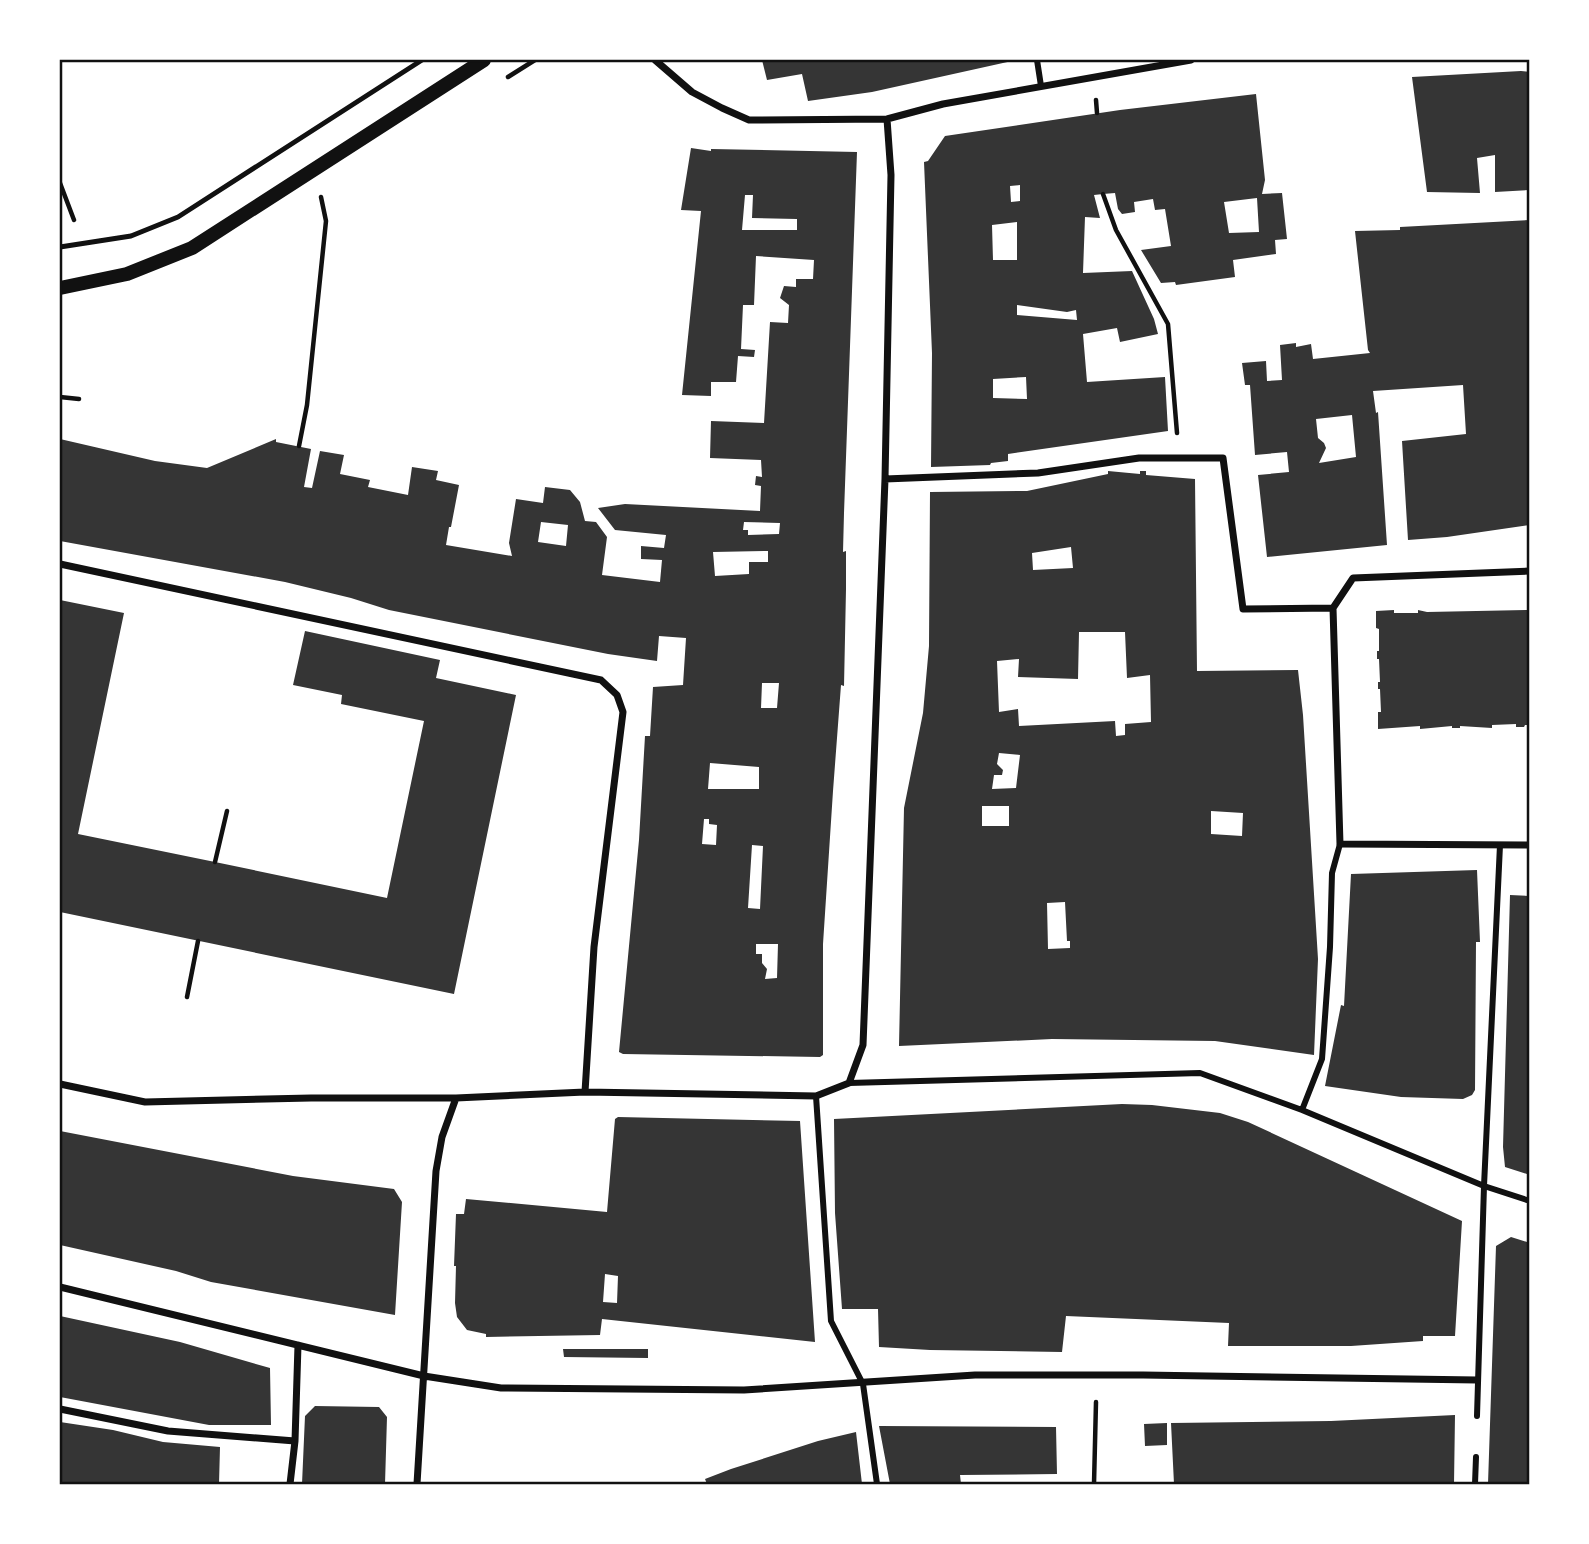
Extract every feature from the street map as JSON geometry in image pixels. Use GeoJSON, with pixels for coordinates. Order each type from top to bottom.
{"type":"FeatureCollection","features":[{"type":"Feature","properties":{"kind":"main road"},"geometry":{"type":"LineString","coordinates":[[60,288],[127,274],[192,248],[484,60]]}},
{"type":"Feature","properties":{"kind":"street"},"geometry":{"type":"LineString","coordinates":[[655,60],[692,92],[749,120],[887,119],[943,104],[1191,60]]}},
{"type":"Feature","properties":{"kind":"street"},"geometry":{"type":"LineString","coordinates":[[1037,60],[1041,86]]}},
{"type":"Feature","properties":{"kind":"street"},"geometry":{"type":"LineString","coordinates":[[849,1083],[863,1045],[885,479],[891,174],[887,119]]}},
{"type":"Feature","properties":{"kind":"street"},"geometry":{"type":"LineString","coordinates":[[885,479],[1038,473],[1139,458],[1223,458],[1243,609],[1333,608]]}},
{"type":"Feature","properties":{"kind":"street"},"geometry":{"type":"LineString","coordinates":[[60,564],[601,680],[617,695],[623,712],[594,947],[585,1092]]}},
{"type":"Feature","properties":{"kind":"street"},"geometry":{"type":"LineString","coordinates":[[1302,1110],[1322,1059],[1332,873],[1340,844],[1333,608],[1353,578],[1530,571]]}},
{"type":"Feature","properties":{"kind":"street"},"geometry":{"type":"LineString","coordinates":[[1340,844],[1530,845]]}},
{"type":"Feature","properties":{"kind":"street"},"geometry":{"type":"LineString","coordinates":[[1476,1416],[1500,845]]}},
{"type":"Feature","properties":{"kind":"street"},"geometry":{"type":"LineString","coordinates":[[60,1084],[145,1102],[456,1098],[585,1092],[816,1096],[849,1083],[1200,1073],[1302,1110],[1484,1186],[1530,1201]]}},
{"type":"Feature","properties":{"kind":"street"},"geometry":{"type":"LineString","coordinates":[[816,1096],[831,1321],[863,1384],[877,1485]]}},
{"type":"Feature","properties":{"kind":"street"},"geometry":{"type":"LineString","coordinates":[[417,1485],[436,1171],[442,1137],[456,1098]]}},
{"type":"Feature","properties":{"kind":"street"},"geometry":{"type":"LineString","coordinates":[[60,1287],[424,1376],[501,1388],[744,1390],[863,1384],[954,1375],[1477,1380]]}},
{"type":"Feature","properties":{"kind":"street"},"geometry":{"type":"LineString","coordinates":[[290,1485],[295,1441],[298,1345]]}},
{"type":"Feature","properties":{"kind":"street"},"geometry":{"type":"LineString","coordinates":[[60,1409],[168,1431],[295,1441]]}},
{"type":"Feature","properties":{"kind":"street"},"geometry":{"type":"LineString","coordinates":[[1475,1485],[1476,1457]]}},
{"type":"Feature","properties":{"kind":"lane"},"geometry":{"type":"LineString","coordinates":[[60,247],[131,236],[178,217],[422,60]]}},
{"type":"Feature","properties":{"kind":"path"},"geometry":{"type":"LineString","coordinates":[[60,183],[71,208]]}},
{"type":"Feature","properties":{"kind":"path"},"geometry":{"type":"LineString","coordinates":[[1103,194],[1116,230],[1168,324],[1179,458]]}},
{"type":"Feature","properties":{"kind":"path"},"geometry":{"type":"LineString","coordinates":[[299,446],[307,405],[326,221]]}},
{"type":"Feature","properties":{"kind":"path"},"geometry":{"type":"LineString","coordinates":[[60,397],[79,399]]}},
{"type":"Feature","properties":{"kind":"path"},"geometry":{"type":"LineString","coordinates":[[215,862],[227,811]]}},
{"type":"Feature","properties":{"kind":"path"},"geometry":{"type":"LineString","coordinates":[[187,997],[198,941]]}},
{"type":"Feature","properties":{"kind":"path"},"geometry":{"type":"LineString","coordinates":[[1094,1485],[1094,1404],[1124,1375]]}},
{"type":"Feature","properties":{"kind":"building"},"geometry":{"type":"Polygon","coordinates":[[[762,60],[1012,61],[872,92],[808,101],[802,74],[767,80],[762,60]]]}},
{"type":"Feature","properties":{"kind":"building"},"geometry":{"type":"Polygon","coordinates":[[[1530,72],[1530,190],[1495,192],[1495,155],[1477,158],[1480,193],[1427,192],[1412,77],[1530,72]]]}},
{"type":"Feature","properties":{"kind":"building"},"geometry":{"type":"Polygon","coordinates":[[[1256,94],[1265,180],[1262,194],[1282,193],[1287,239],[1275,240],[1276,254],[1233,260],[1235,277],[1176,285],[1175,282],[1161,283],[1141,250],[1171,246],[1165,209],[1155,210],[1153,199],[1134,202],[1135,212],[1122,214],[1118,209],[1115,193],[1094,195],[1100,218],[1085,217],[1083,273],[1132,271],[1158,334],[1120,342],[1117,328],[1083,334],[1087,382],[1165,377],[1168,431],[1008,454],[1008,461],[990,465],[931,467],[932,353],[924,162],[928,161],[945,136],[1120,110],[1256,94]],[[1020,185],[1010,186],[1011,202],[1020,201],[1020,185]],[[1257,198],[1224,202],[1229,233],[1259,232],[1257,198]],[[1017,222],[992,225],[993,260],[1017,260],[1017,222]],[[1017,305],[1017,315],[1077,320],[1076,310],[1067,312],[1017,305]],[[1026,377],[993,379],[993,398],[1027,399],[1026,377]]]}},
{"type":"Feature","properties":{"kind":"building"},"geometry":{"type":"Polygon","coordinates":[[[691,148],[711,151],[857,152],[843,552],[846,551],[844,686],[841,685],[823,944],[823,1055],[820,1057],[619,1052],[639,840],[645,736],[650,736],[653,687],[683,685],[686,638],[659,636],[657,661],[608,654],[389,610],[285,582],[60,541],[60,439],[155,461],[207,468],[276,439],[276,442],[311,449],[304,487],[312,488],[320,451],[344,455],[340,474],[370,480],[368,487],[408,495],[412,467],[438,471],[436,480],[459,485],[446,545],[512,556],[509,543],[516,499],[543,503],[545,487],[570,490],[580,502],[585,521],[596,522],[607,537],[602,575],[660,582],[662,560],[641,559],[641,546],[664,548],[666,535],[615,530],[598,508],[625,504],[760,511],[761,486],[755,485],[756,476],[762,477],[761,460],[710,458],[711,421],[764,423],[770,322],[788,323],[789,305],[780,298],[784,286],[796,287],[796,279],[813,279],[814,260],[756,256],[754,305],[743,305],[741,349],[755,350],[754,357],[738,356],[736,382],[711,382],[711,396],[682,395],[701,211],[681,210],[691,148]],[[745,195],[742,230],[797,230],[797,219],[752,218],[753,195],[745,195]],[[541,522],[538,542],[566,546],[568,525],[541,522]],[[744,522],[743,530],[748,530],[748,535],[779,534],[780,523],[744,522]],[[768,551],[713,552],[715,576],[749,574],[749,562],[768,562],[768,551]],[[762,683],[761,708],[777,708],[779,683],[762,683]],[[710,763],[708,789],[759,789],[759,767],[710,763]],[[704,819],[702,844],[716,845],[717,825],[709,824],[709,819],[704,819]],[[752,845],[748,908],[760,909],[763,846],[752,845]],[[756,944],[756,954],[762,954],[762,963],[767,969],[765,979],[777,978],[778,944],[756,944]]]}},
{"type":"Feature","properties":{"kind":"building"},"geometry":{"type":"Polygon","coordinates":[[[1530,220],[1530,525],[1408,540],[1402,441],[1466,434],[1463,385],[1373,391],[1376,413],[1378,412],[1387,545],[1267,557],[1258,475],[1289,472],[1287,452],[1255,455],[1250,385],[1245,385],[1242,363],[1266,361],[1267,381],[1282,380],[1280,345],[1296,343],[1296,347],[1311,344],[1313,359],[1370,353],[1355,231],[1400,230],[1400,227],[1530,220]],[[1352,415],[1316,419],[1318,438],[1326,448],[1319,463],[1356,457],[1352,415]]]}},
{"type":"Feature","properties":{"kind":"building"},"geometry":{"type":"Polygon","coordinates":[[[1108,471],[1140,474],[1140,471],[1146,471],[1146,475],[1195,479],[1197,671],[1298,670],[1318,959],[1314,1055],[1215,1041],[1052,1039],[899,1046],[904,808],[923,713],[929,646],[930,492],[1027,491],[1108,474],[1108,471]],[[1071,547],[1032,553],[1033,570],[1073,568],[1071,547]],[[1079,632],[1078,679],[1018,677],[1019,659],[997,661],[999,712],[1018,709],[1019,726],[1115,721],[1116,736],[1125,735],[1125,724],[1151,722],[1150,675],[1127,678],[1125,632],[1079,632]],[[999,753],[997,764],[1003,770],[1002,775],[994,775],[992,789],[1016,788],[1020,755],[999,753]],[[982,806],[982,826],[1009,826],[1009,806],[982,806]],[[1211,811],[1211,834],[1242,836],[1243,813],[1211,811]],[[1065,902],[1047,903],[1048,949],[1070,948],[1070,941],[1067,941],[1065,902]]]}},
{"type":"Feature","properties":{"kind":"building"},"geometry":{"type":"Polygon","coordinates":[[[60,600],[124,613],[78,834],[387,898],[424,721],[341,704],[342,695],[293,685],[305,631],[440,660],[436,678],[516,695],[454,994],[60,912],[60,600]]]}},
{"type":"Feature","properties":{"kind":"building"},"geometry":{"type":"Polygon","coordinates":[[[1394,610],[1394,613],[1418,613],[1418,610],[1530,610],[1530,725],[1378,729],[1378,712],[1381,712],[1377,659],[1379,629],[1376,628],[1376,611],[1394,610]]]}},
{"type":"Feature","properties":{"kind":"building"},"geometry":{"type":"Polygon","coordinates":[[[1477,870],[1480,942],[1476,942],[1475,1090],[1472,1095],[1463,1099],[1401,1097],[1325,1086],[1341,1005],[1344,1006],[1351,874],[1477,870]]]}},
{"type":"Feature","properties":{"kind":"building"},"geometry":{"type":"Polygon","coordinates":[[[1510,895],[1530,896],[1530,1175],[1505,1167],[1503,1147],[1510,895]]]}},
{"type":"Feature","properties":{"kind":"building"},"geometry":{"type":"Polygon","coordinates":[[[1122,1104],[1220,1113],[1248,1122],[1462,1221],[1455,1336],[1423,1336],[1423,1341],[1351,1346],[1228,1346],[1229,1323],[1066,1316],[1062,1352],[930,1350],[879,1347],[878,1309],[842,1309],[835,1213],[834,1119],[1122,1104]]]}},
{"type":"Feature","properties":{"kind":"building"},"geometry":{"type":"Polygon","coordinates":[[[615,1119],[800,1121],[815,1342],[602,1319],[600,1335],[486,1337],[486,1334],[467,1330],[457,1317],[454,1266],[456,1214],[464,1214],[466,1199],[607,1212],[615,1119]],[[605,1274],[603,1302],[617,1303],[618,1276],[605,1274]]]}},
{"type":"Feature","properties":{"kind":"building"},"geometry":{"type":"Polygon","coordinates":[[[60,1131],[293,1176],[394,1189],[402,1202],[395,1315],[211,1282],[176,1271],[60,1245],[60,1131]]]}},
{"type":"Feature","properties":{"kind":"building"},"geometry":{"type":"Polygon","coordinates":[[[1511,1237],[1530,1243],[1530,1484],[1488,1484],[1496,1246],[1511,1237]]]}},
{"type":"Feature","properties":{"kind":"building"},"geometry":{"type":"Polygon","coordinates":[[[60,1316],[180,1342],[270,1368],[271,1425],[209,1425],[60,1397],[60,1316]]]}},
{"type":"Feature","properties":{"kind":"building"},"geometry":{"type":"Polygon","coordinates":[[[563,1349],[648,1349],[648,1358],[564,1357],[563,1349]]]}},
{"type":"Feature","properties":{"kind":"building"},"geometry":{"type":"Polygon","coordinates":[[[315,1406],[379,1407],[387,1417],[385,1484],[302,1484],[305,1416],[315,1406]]]}},
{"type":"Feature","properties":{"kind":"building"},"geometry":{"type":"Polygon","coordinates":[[[1455,1415],[1454,1484],[1174,1484],[1171,1423],[1331,1421],[1455,1415]]]}},
{"type":"Feature","properties":{"kind":"building"},"geometry":{"type":"Polygon","coordinates":[[[60,1422],[113,1430],[163,1442],[220,1447],[219,1484],[60,1484],[60,1422]]]}},
{"type":"Feature","properties":{"kind":"building"},"geometry":{"type":"Polygon","coordinates":[[[1167,1423],[1167,1445],[1145,1446],[1144,1424],[1167,1423]]]}},
{"type":"Feature","properties":{"kind":"building"},"geometry":{"type":"Polygon","coordinates":[[[879,1426],[1056,1427],[1057,1474],[960,1475],[961,1484],[890,1484],[879,1426]]]}},
{"type":"Feature","properties":{"kind":"building"},"geometry":{"type":"Polygon","coordinates":[[[856,1432],[862,1484],[707,1484],[705,1479],[818,1441],[856,1432]]]}}]}
